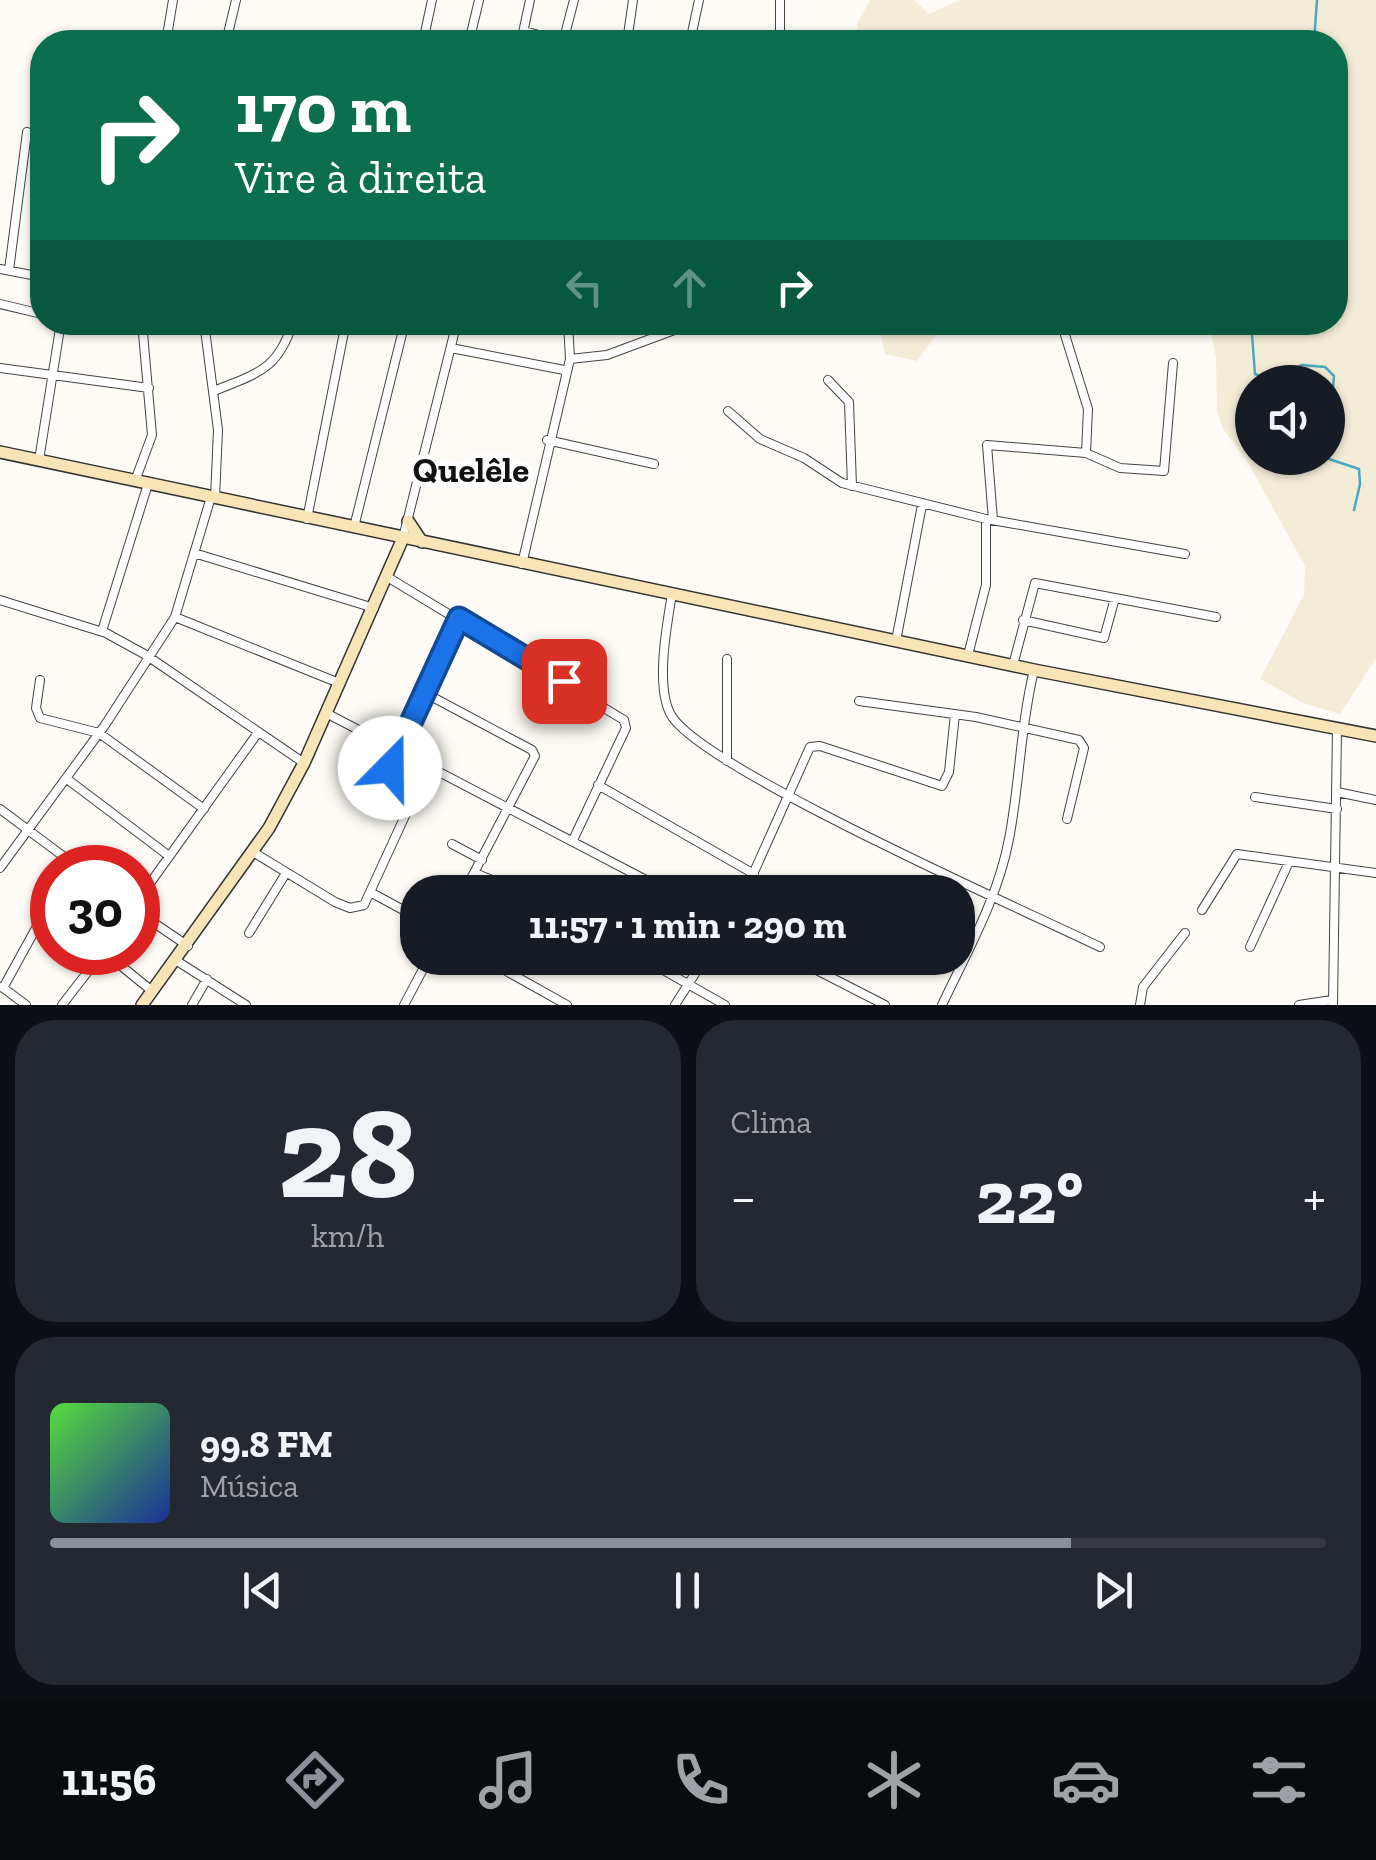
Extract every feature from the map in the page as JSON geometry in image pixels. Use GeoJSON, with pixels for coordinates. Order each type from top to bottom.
{"type":"FeatureCollection","features":[{"type":"Feature","properties":{"kind":"main road"},"geometry":{"type":"LineString","coordinates":[[0,452],[896,642],[1376,736]]}},
{"type":"Feature","properties":{"kind":"main road"},"geometry":{"type":"LineString","coordinates":[[386,535],[408,522],[423,542]]}},
{"type":"Feature","properties":{"kind":"main road"},"geometry":{"type":"LineString","coordinates":[[386,535],[397,557]]}},
{"type":"Feature","properties":{"kind":"main road"},"geometry":{"type":"LineString","coordinates":[[142,1005],[253,852],[304,763],[389,578],[403,538]]}},
{"type":"Feature","properties":{"kind":"main road"},"geometry":{"type":"LineString","coordinates":[[397,557],[423,542]]}},
{"type":"Feature","properties":{"kind":"street"},"geometry":{"type":"LineString","coordinates":[[168,30],[173,0]]}},
{"type":"Feature","properties":{"kind":"street"},"geometry":{"type":"LineString","coordinates":[[229,30],[236,0]]}},
{"type":"Feature","properties":{"kind":"street"},"geometry":{"type":"LineString","coordinates":[[472,30],[479,0]]}},
{"type":"Feature","properties":{"kind":"street"},"geometry":{"type":"LineString","coordinates":[[524,30],[530,0]]}},
{"type":"Feature","properties":{"kind":"street"},"geometry":{"type":"LineString","coordinates":[[567,30],[574,0]]}},
{"type":"Feature","properties":{"kind":"street"},"geometry":{"type":"LineString","coordinates":[[629,30],[634,0]]}},
{"type":"Feature","properties":{"kind":"street"},"geometry":{"type":"LineString","coordinates":[[693,30],[699,0]]}},
{"type":"Feature","properties":{"kind":"street"},"geometry":{"type":"LineString","coordinates":[[780,0],[780,30]]}},
{"type":"Feature","properties":{"kind":"street"},"geometry":{"type":"LineString","coordinates":[[424,30],[430,1]]}},
{"type":"Feature","properties":{"kind":"street"},"geometry":{"type":"LineString","coordinates":[[27,132],[4,269],[30,274]]}},
{"type":"Feature","properties":{"kind":"street"},"geometry":{"type":"LineString","coordinates":[[0,304],[30,311]]}},
{"type":"Feature","properties":{"kind":"street"},"geometry":{"type":"LineString","coordinates":[[39,460],[59,335]]}},
{"type":"Feature","properties":{"kind":"street"},"geometry":{"type":"LineString","coordinates":[[135,481],[152,435],[143,335]]}},
{"type":"Feature","properties":{"kind":"street"},"geometry":{"type":"LineString","coordinates":[[0,868],[151,658],[174,617],[213,498],[218,454],[206,335]]}},
{"type":"Feature","properties":{"kind":"street"},"geometry":{"type":"LineString","coordinates":[[214,390],[271,364],[283,351],[289,335]]}},
{"type":"Feature","properties":{"kind":"street"},"geometry":{"type":"LineString","coordinates":[[307,519],[343,335]]}},
{"type":"Feature","properties":{"kind":"street"},"geometry":{"type":"LineString","coordinates":[[354,529],[402,335]]}},
{"type":"Feature","properties":{"kind":"street"},"geometry":{"type":"LineString","coordinates":[[403,538],[454,335]]}},
{"type":"Feature","properties":{"kind":"street"},"geometry":{"type":"LineString","coordinates":[[522,564],[547,440],[570,359],[569,335]]}},
{"type":"Feature","properties":{"kind":"street"},"geometry":{"type":"LineString","coordinates":[[570,359],[607,355],[661,335]]}},
{"type":"Feature","properties":{"kind":"street"},"geometry":{"type":"LineString","coordinates":[[1065,335],[1090,420],[1086,452]]}},
{"type":"Feature","properties":{"kind":"street"},"geometry":{"type":"LineString","coordinates":[[451,348],[564,370]]}},
{"type":"Feature","properties":{"kind":"street"},"geometry":{"type":"LineString","coordinates":[[968,655],[986,585],[986,446],[1086,452],[1120,468],[1164,471],[1172,362]]}},
{"type":"Feature","properties":{"kind":"street"},"geometry":{"type":"LineString","coordinates":[[0,368],[54,372],[149,388]]}},
{"type":"Feature","properties":{"kind":"street"},"geometry":{"type":"LineString","coordinates":[[828,380],[849,402],[852,486]]}},
{"type":"Feature","properties":{"kind":"street"},"geometry":{"type":"LineString","coordinates":[[728,410],[760,438],[852,486],[989,519],[1186,554]]}},
{"type":"Feature","properties":{"kind":"street"},"geometry":{"type":"LineString","coordinates":[[547,440],[654,464]]}},
{"type":"Feature","properties":{"kind":"street"},"geometry":{"type":"LineString","coordinates":[[102,632],[148,484]]}},
{"type":"Feature","properties":{"kind":"street"},"geometry":{"type":"LineString","coordinates":[[896,642],[922,505]]}},
{"type":"Feature","properties":{"kind":"street"},"geometry":{"type":"LineString","coordinates":[[194,553],[374,608]]}},
{"type":"Feature","properties":{"kind":"street"},"geometry":{"type":"LineString","coordinates":[[389,578],[624,720],[626,728],[573,840]]}},
{"type":"Feature","properties":{"kind":"street"},"geometry":{"type":"LineString","coordinates":[[1013,666],[1034,583],[1216,617]]}},
{"type":"Feature","properties":{"kind":"street"},"geometry":{"type":"LineString","coordinates":[[672,594],[665,643],[668,710],[683,731],[727,762],[791,796],[1100,947]]}},
{"type":"Feature","properties":{"kind":"street"},"geometry":{"type":"LineString","coordinates":[[1023,620],[1104,638],[1115,598]]}},
{"type":"Feature","properties":{"kind":"street"},"geometry":{"type":"LineString","coordinates":[[0,600],[102,632],[151,658],[304,763]]}},
{"type":"Feature","properties":{"kind":"street"},"geometry":{"type":"LineString","coordinates":[[174,617],[208,626],[339,683]]}},
{"type":"Feature","properties":{"kind":"street"},"geometry":{"type":"LineString","coordinates":[[253,852],[350,908],[364,904],[410,805],[407,791],[390,775],[395,750],[459,618]]}},
{"type":"Feature","properties":{"kind":"street"},"geometry":{"type":"LineString","coordinates":[[727,659],[731,710],[727,762]]}},
{"type":"Feature","properties":{"kind":"street"},"geometry":{"type":"LineString","coordinates":[[942,1005],[994,894],[1010,839],[1020,728],[1034,670]]}},
{"type":"Feature","properties":{"kind":"street"},"geometry":{"type":"LineString","coordinates":[[40,680],[36,708],[40,718],[99,733],[204,809]]}},
{"type":"Feature","properties":{"kind":"street"},"geometry":{"type":"LineString","coordinates":[[423,692],[532,750],[533,767],[475,873],[480,875]]}},
{"type":"Feature","properties":{"kind":"street"},"geometry":{"type":"LineString","coordinates":[[859,701],[955,714],[1082,744],[1068,819]]}},
{"type":"Feature","properties":{"kind":"street"},"geometry":{"type":"LineString","coordinates":[[326,713],[638,875]]}},
{"type":"Feature","properties":{"kind":"street"},"geometry":{"type":"LineString","coordinates":[[598,785],[754,874],[807,752],[814,746],[942,786],[949,772],[955,714]]}},
{"type":"Feature","properties":{"kind":"street"},"geometry":{"type":"LineString","coordinates":[[1299,1005],[1333,1002],[1337,729]]}},
{"type":"Feature","properties":{"kind":"street"},"geometry":{"type":"LineString","coordinates":[[160,870],[257,734]]}},
{"type":"Feature","properties":{"kind":"street"},"geometry":{"type":"LineString","coordinates":[[67,778],[170,856]]}},
{"type":"Feature","properties":{"kind":"street"},"geometry":{"type":"LineString","coordinates":[[1337,792],[1376,800]]}},
{"type":"Feature","properties":{"kind":"street"},"geometry":{"type":"LineString","coordinates":[[1254,797],[1337,809]]}},
{"type":"Feature","properties":{"kind":"street"},"geometry":{"type":"LineString","coordinates":[[0,809],[49,845]]}},
{"type":"Feature","properties":{"kind":"street"},"geometry":{"type":"LineString","coordinates":[[452,844],[482,860]]}},
{"type":"Feature","properties":{"kind":"street"},"geometry":{"type":"LineString","coordinates":[[1202,910],[1236,854],[1376,873]]}},
{"type":"Feature","properties":{"kind":"street"},"geometry":{"type":"LineString","coordinates":[[1250,946],[1289,862]]}},
{"type":"Feature","properties":{"kind":"street"},"geometry":{"type":"LineString","coordinates":[[249,932],[286,873]]}},
{"type":"Feature","properties":{"kind":"street"},"geometry":{"type":"LineString","coordinates":[[370,892],[400,908]]}},
{"type":"Feature","properties":{"kind":"street"},"geometry":{"type":"LineString","coordinates":[[160,927],[188,946]]}},
{"type":"Feature","properties":{"kind":"street"},"geometry":{"type":"LineString","coordinates":[[1140,1005],[1147,980],[1185,933]]}},
{"type":"Feature","properties":{"kind":"street"},"geometry":{"type":"LineString","coordinates":[[26,1005],[2,987],[30,937]]}},
{"type":"Feature","properties":{"kind":"street"},"geometry":{"type":"LineString","coordinates":[[177,961],[246,1005]]}},
{"type":"Feature","properties":{"kind":"street"},"geometry":{"type":"LineString","coordinates":[[62,1005],[85,975]]}},
{"type":"Feature","properties":{"kind":"street"},"geometry":{"type":"LineString","coordinates":[[132,975],[152,991]]}},
{"type":"Feature","properties":{"kind":"street"},"geometry":{"type":"LineString","coordinates":[[408,1004],[421,975]]}},
{"type":"Feature","properties":{"kind":"street"},"geometry":{"type":"LineString","coordinates":[[513,975],[567,1005]]}},
{"type":"Feature","properties":{"kind":"street"},"geometry":{"type":"LineString","coordinates":[[670,975],[725,1005]]}},
{"type":"Feature","properties":{"kind":"street"},"geometry":{"type":"LineString","coordinates":[[675,1005],[692,975]]}},
{"type":"Feature","properties":{"kind":"street"},"geometry":{"type":"LineString","coordinates":[[826,975],[885,1005]]}},
{"type":"Feature","properties":{"kind":"street"},"geometry":{"type":"LineString","coordinates":[[192,1005],[206,979]]}},
{"type":"Feature","properties":{"kind":"shaded area"},"geometry":{"type":"Polygon","coordinates":[[[870,0],[914,0],[929,14],[960,0],[1376,0],[1376,658],[1340,714],[1303,703],[1260,679],[1304,595],[1305,566],[1255,475],[1345,475],[1345,365],[1235,365],[1235,445],[1217,412],[1211,335],[1348,335],[1348,30],[857,30],[857,24],[870,0]]]}},
{"type":"Feature","properties":{"kind":"shaded area"},"geometry":{"type":"Polygon","coordinates":[[[881,335],[936,335],[917,361],[885,354],[881,335]]]}},
{"type":"Feature","properties":{"kind":"waterway"},"geometry":{"type":"LineString","coordinates":[[1315,30],[1317,0]]}},
{"type":"Feature","properties":{"kind":"waterway"},"geometry":{"type":"LineString","coordinates":[[1252,335],[1254,365]]}},
{"type":"Feature","properties":{"kind":"waterway"},"geometry":{"type":"LineString","coordinates":[[1345,464],[1359,469],[1354,510]]}},
{"type":"Feature","properties":{"kind":"district","name":"Quelêle"},"geometry":{"type":"Point","coordinates":[471,470]}},
{"type":"Feature","properties":{"kind":"route"},"geometry":{"type":"LineString","coordinates":[[390,768],[459,618],[564,681]]}}]}
